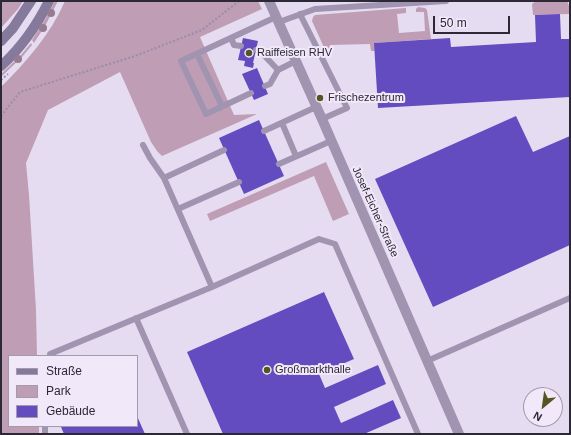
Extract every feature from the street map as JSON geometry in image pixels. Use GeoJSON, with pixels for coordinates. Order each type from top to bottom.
{"type":"FeatureCollection","features":[{"type":"Feature","properties":{"kind":"main road"},"geometry":{"type":"LineString","coordinates":[[1,41],[13,28],[31,1]]}},
{"type":"Feature","properties":{"kind":"main road"},"geometry":{"type":"LineString","coordinates":[[1,66],[16,52],[34,27],[49,1]]}},
{"type":"Feature","properties":{"kind":"street","name":"Josef-Eicher-Straße"},"geometry":{"type":"LineString","coordinates":[[269,1],[322,119],[458,434]]}},
{"type":"Feature","properties":{"kind":"lane"},"geometry":{"type":"LineString","coordinates":[[251,93],[206,114],[182,61],[231,38],[277,20],[315,9],[446,1]]}},
{"type":"Feature","properties":{"kind":"lane"},"geometry":{"type":"LineString","coordinates":[[300,14],[347,108],[322,119]]}},
{"type":"Feature","properties":{"kind":"lane"},"geometry":{"type":"LineString","coordinates":[[231,38],[234,45],[241,46]]}},
{"type":"Feature","properties":{"kind":"lane"},"geometry":{"type":"LineString","coordinates":[[256,50],[260,51],[278,70]]}},
{"type":"Feature","properties":{"kind":"lane"},"geometry":{"type":"LineString","coordinates":[[197,54],[222,106]]}},
{"type":"Feature","properties":{"kind":"lane"},"geometry":{"type":"LineString","coordinates":[[265,86],[270,84],[278,70],[296,61]]}},
{"type":"Feature","properties":{"kind":"lane"},"geometry":{"type":"LineString","coordinates":[[264,131],[316,107]]}},
{"type":"Feature","properties":{"kind":"lane"},"geometry":{"type":"LineString","coordinates":[[282,123],[296,156]]}},
{"type":"Feature","properties":{"kind":"lane"},"geometry":{"type":"LineString","coordinates":[[279,164],[331,141]]}},
{"type":"Feature","properties":{"kind":"lane"},"geometry":{"type":"LineString","coordinates":[[143,145],[164,178],[212,287]]}},
{"type":"Feature","properties":{"kind":"lane"},"geometry":{"type":"LineString","coordinates":[[164,178],[224,150]]}},
{"type":"Feature","properties":{"kind":"lane"},"geometry":{"type":"LineString","coordinates":[[178,209],[239,182]]}},
{"type":"Feature","properties":{"kind":"lane"},"geometry":{"type":"LineString","coordinates":[[50,355],[212,287],[319,239],[335,244],[418,434]]}},
{"type":"Feature","properties":{"kind":"lane"},"geometry":{"type":"LineString","coordinates":[[427,361],[570,298]]}},
{"type":"Feature","properties":{"kind":"lane"},"geometry":{"type":"LineString","coordinates":[[136,318],[187,434]]}},
{"type":"Feature","properties":{"kind":"path"},"geometry":{"type":"LineString","coordinates":[[1,116],[20,92],[135,56],[202,30],[238,1]]}},
{"type":"Feature","properties":{"kind":"green space"},"geometry":{"type":"Polygon","coordinates":[[[1,1],[23,1],[1,28],[1,1]]]}},
{"type":"Feature","properties":{"kind":"green space"},"geometry":{"type":"Polygon","coordinates":[[[55,1],[58,1],[34,43],[32,40],[55,1]]]}},
{"type":"Feature","properties":{"kind":"green space"},"geometry":{"type":"Polygon","coordinates":[[[65,1],[258,1],[262,9],[200,37],[234,115],[257,114],[162,156],[151,142],[120,72],[48,110],[26,163],[36,310],[37,355],[8,355],[8,427],[39,427],[39,434],[1,434],[1,87],[37,47],[65,1]]]}},
{"type":"Feature","properties":{"kind":"green space"},"geometry":{"type":"Polygon","coordinates":[[[536,1],[567,1],[570,12],[569,14],[533,15],[532,4],[536,1]]]}},
{"type":"Feature","properties":{"kind":"green space"},"geometry":{"type":"Polygon","coordinates":[[[418,7],[425,8],[427,10],[431,39],[375,43],[375,51],[371,51],[370,44],[330,45],[330,53],[326,52],[312,21],[315,15],[406,8],[406,13],[397,14],[399,33],[425,31],[424,12],[416,12],[418,7]]]}},
{"type":"Feature","properties":{"kind":"green space"},"geometry":{"type":"Polygon","coordinates":[[[31,43],[32,45],[22,57],[1,77],[1,74],[31,43]]]}},
{"type":"Feature","properties":{"kind":"green space"},"geometry":{"type":"Polygon","coordinates":[[[326,162],[349,214],[333,221],[314,176],[210,221],[207,214],[326,162]]]}},
{"type":"Feature","properties":{"kind":"building"},"geometry":{"type":"Polygon","coordinates":[[[560,14],[561,39],[569,39],[570,97],[378,108],[374,43],[450,38],[451,47],[536,42],[535,15],[560,14]]]}},
{"type":"Feature","properties":{"kind":"building"},"geometry":{"type":"Polygon","coordinates":[[[243,38],[258,41],[253,68],[244,66],[245,61],[238,60],[243,38]]]}},
{"type":"Feature","properties":{"kind":"building"},"geometry":{"type":"Polygon","coordinates":[[[257,68],[268,94],[254,100],[242,74],[257,68]]]}},
{"type":"Feature","properties":{"kind":"building"},"geometry":{"type":"Polygon","coordinates":[[[516,116],[533,152],[570,136],[570,245],[433,307],[375,179],[516,116]]]}},
{"type":"Feature","properties":{"kind":"building"},"geometry":{"type":"Polygon","coordinates":[[[259,120],[284,176],[244,194],[219,138],[259,120]]]}},
{"type":"Feature","properties":{"kind":"building","name":"Großmarkthalle"},"geometry":{"type":"Polygon","coordinates":[[[324,292],[354,359],[319,374],[325,388],[378,365],[386,384],[334,407],[341,423],[393,400],[401,418],[364,434],[223,434],[187,352],[324,292]]]}},
{"type":"Feature","properties":{"kind":"building"},"geometry":{"type":"Polygon","coordinates":[[[138,418],[145,434],[64,434],[61,427],[138,427],[138,418]]]}},
{"type":"Feature","properties":{"kind":"place","name":"Raiffeisen RHV"},"geometry":{"type":"Point","coordinates":[249,53]}},
{"type":"Feature","properties":{"kind":"place","name":"Frischezentrum"},"geometry":{"type":"Point","coordinates":[320,98]}},
{"type":"Feature","properties":{"kind":"place","name":"Großmarkthalle"},"geometry":{"type":"Point","coordinates":[267,370]}}]}
